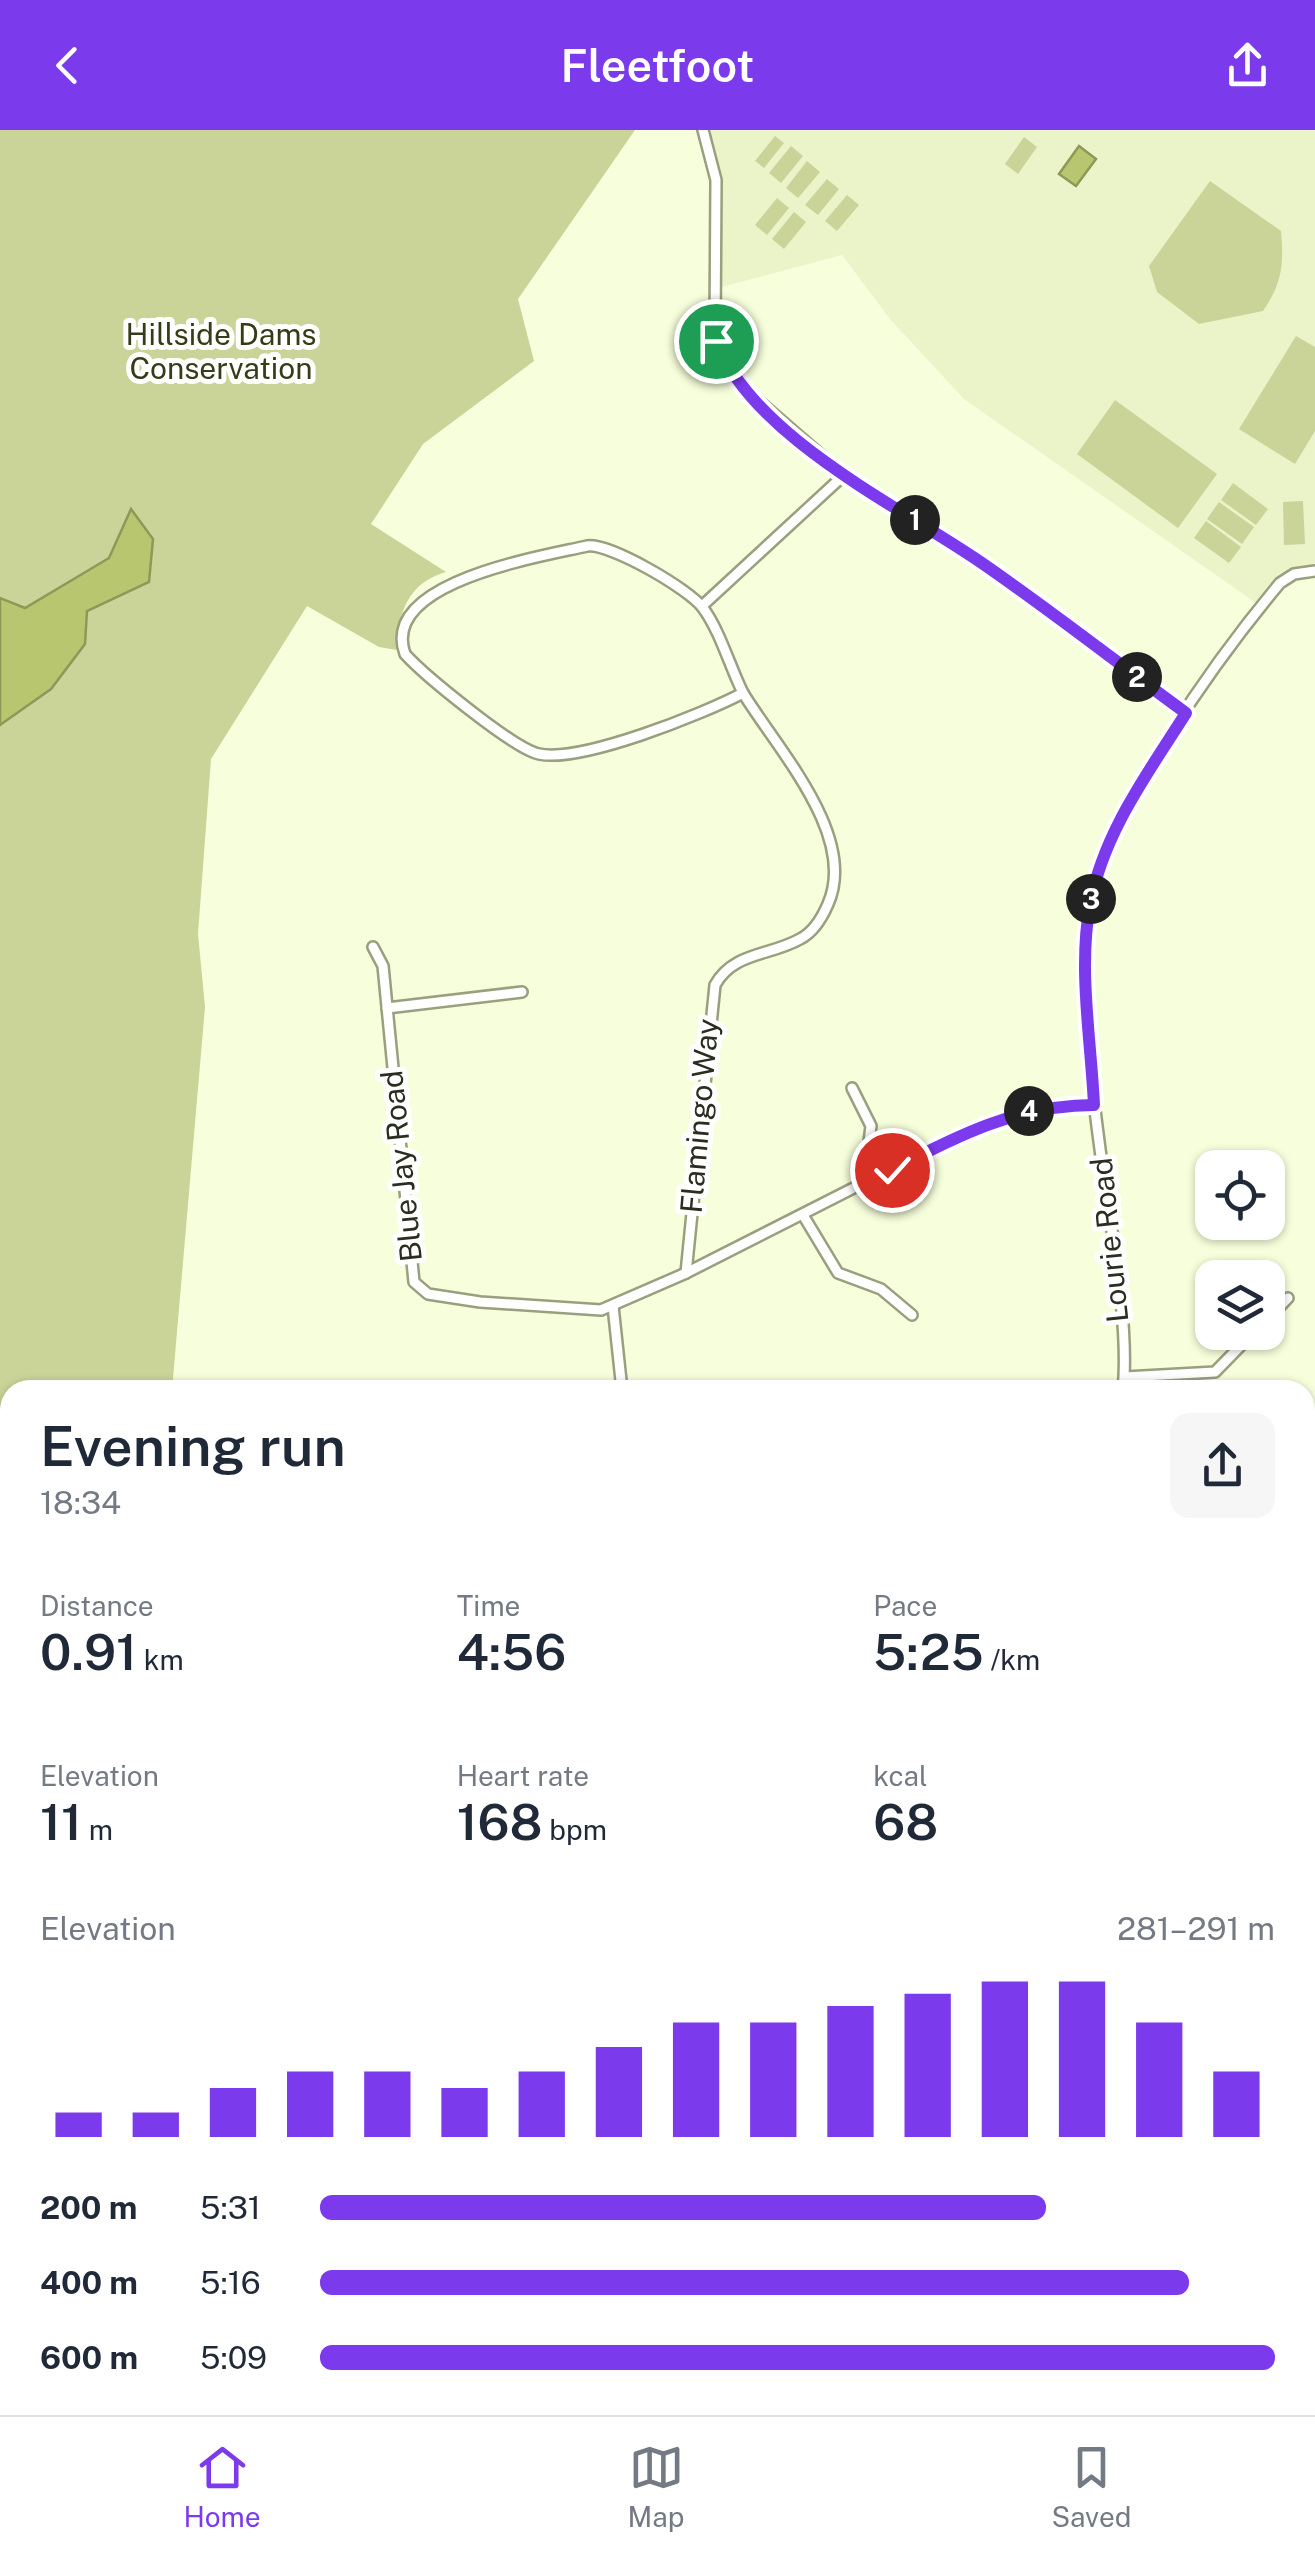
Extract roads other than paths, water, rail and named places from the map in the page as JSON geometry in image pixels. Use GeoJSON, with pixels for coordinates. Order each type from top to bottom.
{"type":"FeatureCollection","features":[{"type":"Feature","properties":{"kind":"street"},"geometry":{"type":"LineString","coordinates":[[703,130],[716,180],[713,303],[720,350],[764,410],[844,476],[976,560],[1186,713]]}},
{"type":"Feature","properties":{"kind":"street"},"geometry":{"type":"LineString","coordinates":[[743,693],[674,726],[548,755],[524,748],[405,654],[401,644],[405,622],[432,592],[513,564],[587,546],[605,546],[702,606],[844,476]]}},
{"type":"Feature","properties":{"kind":"street","name":"Lourie Road"},"geometry":{"type":"LineString","coordinates":[[1124,1380],[1114,1251],[1094,1105],[1086,940],[1094,887],[1123,812],[1186,713],[1280,583],[1294,574],[1315,572]]}},
{"type":"Feature","properties":{"kind":"street","name":"Flamingo Way"},"geometry":{"type":"LineString","coordinates":[[686,1273],[715,985],[730,966],[800,939],[822,918],[834,890],[835,853],[825,820],[743,693],[702,606]]}},
{"type":"Feature","properties":{"kind":"street","name":"Blue Jay Road"},"geometry":{"type":"LineString","coordinates":[[373,947],[382,966],[416,1286],[428,1294],[533,1309],[588,1312],[612,1306],[998,1119],[1066,1105],[1094,1105]]}},
{"type":"Feature","properties":{"kind":"street"},"geometry":{"type":"LineString","coordinates":[[387,1008],[522,992]]}},
{"type":"Feature","properties":{"kind":"street"},"geometry":{"type":"LineString","coordinates":[[852,1088],[870,1126],[868,1150],[892,1170]]}},
{"type":"Feature","properties":{"kind":"street"},"geometry":{"type":"LineString","coordinates":[[804,1215],[838,1273],[881,1289],[912,1315]]}},
{"type":"Feature","properties":{"kind":"street"},"geometry":{"type":"LineString","coordinates":[[1285,1301],[1288,1298]]}},
{"type":"Feature","properties":{"kind":"street"},"geometry":{"type":"LineString","coordinates":[[612,1306],[621,1380]]}},
{"type":"Feature","properties":{"kind":"street"},"geometry":{"type":"LineString","coordinates":[[1124,1377],[1214,1372],[1236,1350]]}},
{"type":"Feature","properties":{"kind":"park label","name":"Hillside Dams Conservation"},"geometry":{"type":"Point","coordinates":[221,352]}}]}
